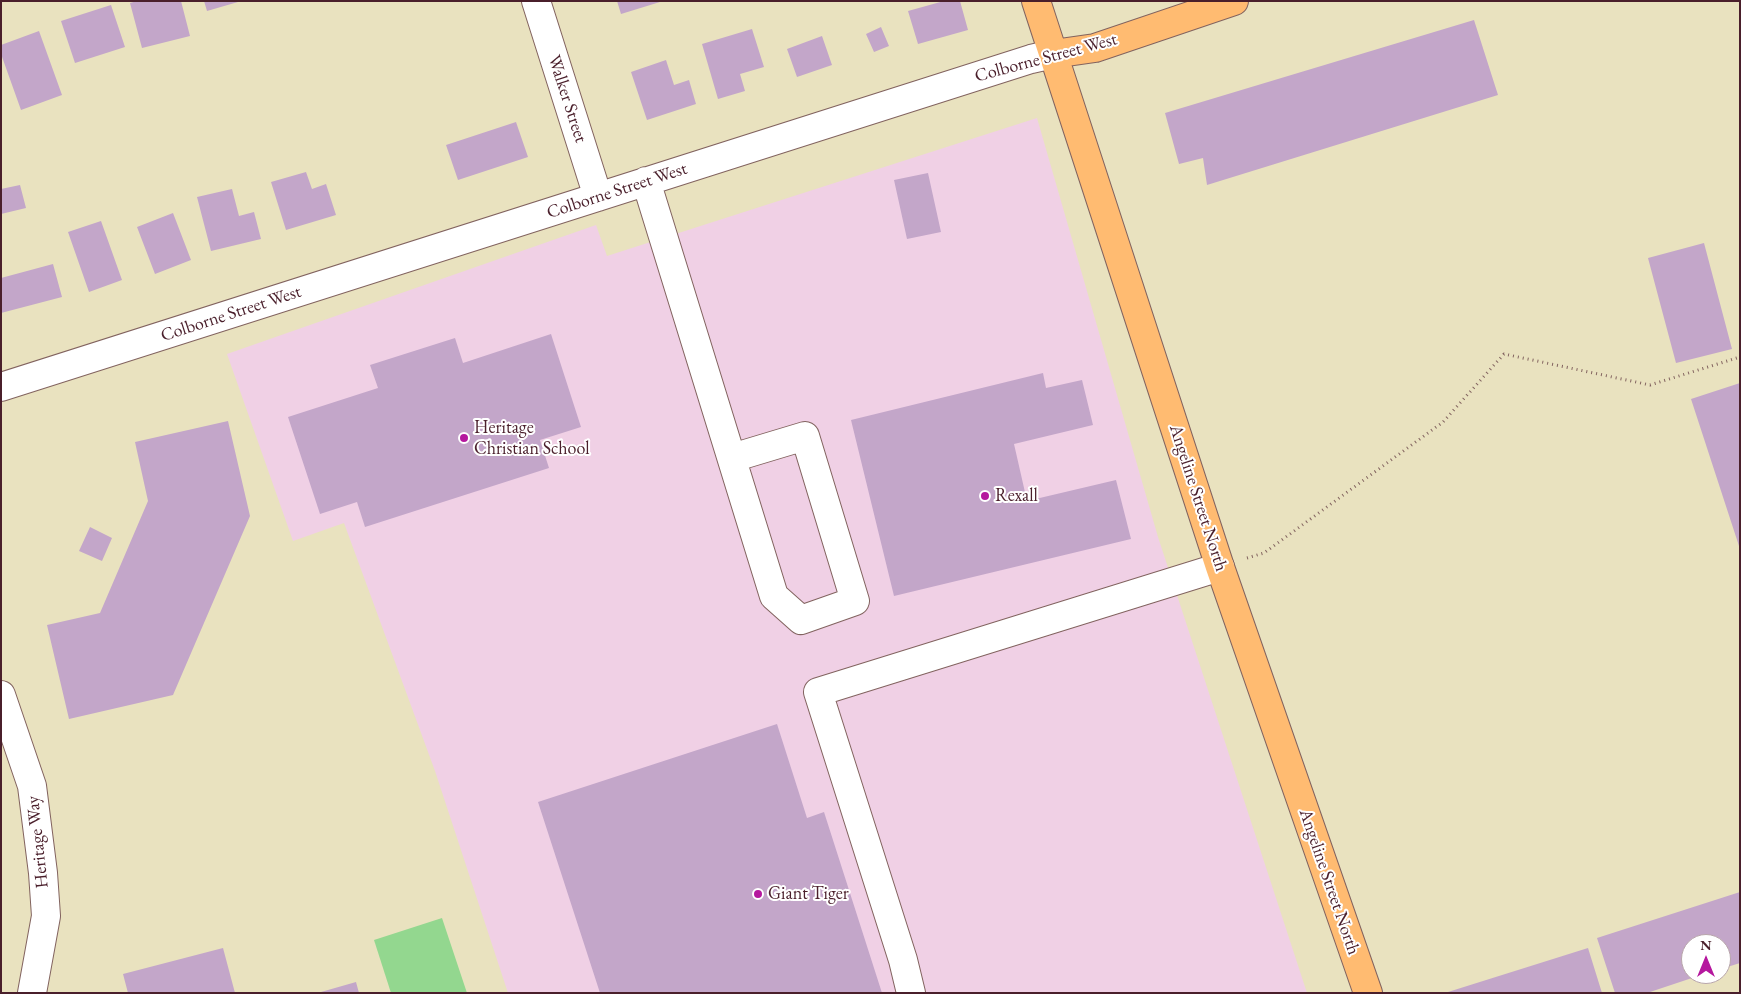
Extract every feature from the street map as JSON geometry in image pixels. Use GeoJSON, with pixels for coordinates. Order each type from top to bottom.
{"type":"FeatureCollection","features":[{"type":"Feature","properties":{"kind":"main road","name":"Angeline Street North"},"geometry":{"type":"LineString","coordinates":[[1036,1],[1220,567],[1368,993]]}},
{"type":"Feature","properties":{"kind":"main road","name":"Colborne Street West"},"geometry":{"type":"LineString","coordinates":[[1053,54],[1095,48],[1234,1]]}},
{"type":"Feature","properties":{"kind":"street","name":"Walker Street"},"geometry":{"type":"LineString","coordinates":[[536,1],[598,197]]}},
{"type":"Feature","properties":{"kind":"street","name":"Colborne Street West"},"geometry":{"type":"LineString","coordinates":[[1,387],[1031,59],[1053,54]]}},
{"type":"Feature","properties":{"kind":"street"},"geometry":{"type":"LineString","coordinates":[[646,181],[774,596],[801,620],[856,602],[805,436],[732,458]]}},
{"type":"Feature","properties":{"kind":"street"},"geometry":{"type":"LineString","coordinates":[[912,993],[904,960],[818,692],[1220,567]]}},
{"type":"Feature","properties":{"kind":"street","name":"Heritage Way"},"geometry":{"type":"LineString","coordinates":[[1,695],[32,786],[43,873],[46,916],[32,993]]}},
{"type":"Feature","properties":{"kind":"path"},"geometry":{"type":"LineString","coordinates":[[1220,567],[1264,553],[1443,422],[1504,354],[1650,386],[1740,357]]}},
{"type":"Feature","properties":{"kind":"shaded area"},"geometry":{"type":"Polygon","coordinates":[[[1037,118],[1158,537],[1307,993],[508,993],[435,771],[344,523],[293,541],[227,354],[596,225],[607,256],[1037,118]]]}},
{"type":"Feature","properties":{"kind":"green space"},"geometry":{"type":"Polygon","coordinates":[[[442,918],[467,993],[391,993],[374,940],[442,918]]]}},
{"type":"Feature","properties":{"kind":"building"},"geometry":{"type":"Polygon","coordinates":[[[137,1],[181,1],[190,36],[142,48],[130,3],[137,1]]]}},
{"type":"Feature","properties":{"kind":"building"},"geometry":{"type":"Polygon","coordinates":[[[204,1],[238,1],[238,2],[207,11],[204,1]]]}},
{"type":"Feature","properties":{"kind":"building"},"geometry":{"type":"Polygon","coordinates":[[[617,1],[660,1],[660,2],[621,14],[617,1]]]}},
{"type":"Feature","properties":{"kind":"building"},"geometry":{"type":"Polygon","coordinates":[[[944,1],[960,1],[968,30],[918,44],[908,11],[944,1]]]}},
{"type":"Feature","properties":{"kind":"building"},"geometry":{"type":"Polygon","coordinates":[[[111,5],[125,47],[75,63],[61,21],[111,5]]]}},
{"type":"Feature","properties":{"kind":"building"},"geometry":{"type":"Polygon","coordinates":[[[1474,20],[1498,95],[1207,185],[1203,158],[1179,164],[1165,113],[1474,20]]]}},
{"type":"Feature","properties":{"kind":"building"},"geometry":{"type":"Polygon","coordinates":[[[881,27],[889,46],[874,52],[866,34],[881,27]]]}},
{"type":"Feature","properties":{"kind":"building"},"geometry":{"type":"Polygon","coordinates":[[[752,29],[764,67],[740,74],[745,91],[718,99],[702,44],[752,29]]]}},
{"type":"Feature","properties":{"kind":"building"},"geometry":{"type":"Polygon","coordinates":[[[39,31],[62,95],[21,110],[1,54],[1,45],[39,31]]]}},
{"type":"Feature","properties":{"kind":"building"},"geometry":{"type":"Polygon","coordinates":[[[822,36],[832,65],[797,77],[787,49],[822,36]]]}},
{"type":"Feature","properties":{"kind":"building"},"geometry":{"type":"Polygon","coordinates":[[[666,60],[674,85],[689,80],[696,104],[647,120],[631,72],[666,60]]]}},
{"type":"Feature","properties":{"kind":"building"},"geometry":{"type":"Polygon","coordinates":[[[516,122],[528,157],[458,180],[446,145],[516,122]]]}},
{"type":"Feature","properties":{"kind":"building"},"geometry":{"type":"Polygon","coordinates":[[[306,172],[312,189],[326,184],[336,215],[286,230],[271,182],[306,172]]]}},
{"type":"Feature","properties":{"kind":"building"},"geometry":{"type":"Polygon","coordinates":[[[928,173],[941,232],[907,239],[894,180],[928,173]]]}},
{"type":"Feature","properties":{"kind":"building"},"geometry":{"type":"Polygon","coordinates":[[[20,185],[26,208],[1,214],[1,189],[20,185]]]}},
{"type":"Feature","properties":{"kind":"building"},"geometry":{"type":"Polygon","coordinates":[[[232,189],[239,216],[254,212],[261,239],[211,251],[197,197],[232,189]]]}},
{"type":"Feature","properties":{"kind":"building"},"geometry":{"type":"Polygon","coordinates":[[[173,213],[191,260],[155,274],[137,227],[173,213]]]}},
{"type":"Feature","properties":{"kind":"building"},"geometry":{"type":"Polygon","coordinates":[[[101,221],[122,280],[89,292],[68,232],[101,221]]]}},
{"type":"Feature","properties":{"kind":"building"},"geometry":{"type":"Polygon","coordinates":[[[1704,243],[1732,349],[1676,363],[1648,258],[1704,243]]]}},
{"type":"Feature","properties":{"kind":"building"},"geometry":{"type":"Polygon","coordinates":[[[53,264],[62,297],[1,313],[1,278],[53,264]]]}},
{"type":"Feature","properties":{"kind":"building"},"geometry":{"type":"Polygon","coordinates":[[[551,334],[581,427],[540,440],[549,468],[365,527],[357,502],[320,514],[288,417],[378,388],[370,365],[455,338],[463,363],[551,334]]]}},
{"type":"Feature","properties":{"kind":"building"},"geometry":{"type":"Polygon","coordinates":[[[1043,373],[1046,388],[1082,380],[1093,425],[1014,444],[1027,501],[1116,480],[1131,539],[894,596],[851,420],[1043,373]]]}},
{"type":"Feature","properties":{"kind":"building"},"geometry":{"type":"Polygon","coordinates":[[[1740,383],[1740,546],[1739,546],[1691,399],[1740,383]]]}},
{"type":"Feature","properties":{"kind":"building"},"geometry":{"type":"Polygon","coordinates":[[[228,421],[250,516],[173,695],[69,719],[47,625],[100,613],[148,501],[135,442],[228,421]]]}},
{"type":"Feature","properties":{"kind":"building"},"geometry":{"type":"Polygon","coordinates":[[[90,527],[112,538],[102,561],[79,551],[90,527]]]}},
{"type":"Feature","properties":{"kind":"building"},"geometry":{"type":"Polygon","coordinates":[[[777,724],[807,818],[824,812],[882,993],[600,993],[538,802],[777,724]]]}},
{"type":"Feature","properties":{"kind":"building"},"geometry":{"type":"Polygon","coordinates":[[[1740,892],[1740,963],[1731,966],[1731,934],[1681,934],[1681,982],[1647,993],[1615,993],[1597,938],[1740,892]]]}},
{"type":"Feature","properties":{"kind":"building"},"geometry":{"type":"Polygon","coordinates":[[[223,948],[235,993],[128,993],[123,974],[223,948]]]}},
{"type":"Feature","properties":{"kind":"building"},"geometry":{"type":"Polygon","coordinates":[[[1588,948],[1602,993],[1448,993],[1448,992],[1588,948]]]}},
{"type":"Feature","properties":{"kind":"building"},"geometry":{"type":"Polygon","coordinates":[[[356,982],[359,993],[321,993],[321,992],[356,982]]]}},
{"type":"Feature","properties":{"kind":"place","name":"Heritage Christian School"},"geometry":{"type":"Point","coordinates":[464,438]}},
{"type":"Feature","properties":{"kind":"place","name":"Rexall"},"geometry":{"type":"Point","coordinates":[985,496]}},
{"type":"Feature","properties":{"kind":"place","name":"Giant Tiger"},"geometry":{"type":"Point","coordinates":[758,894]}}]}
